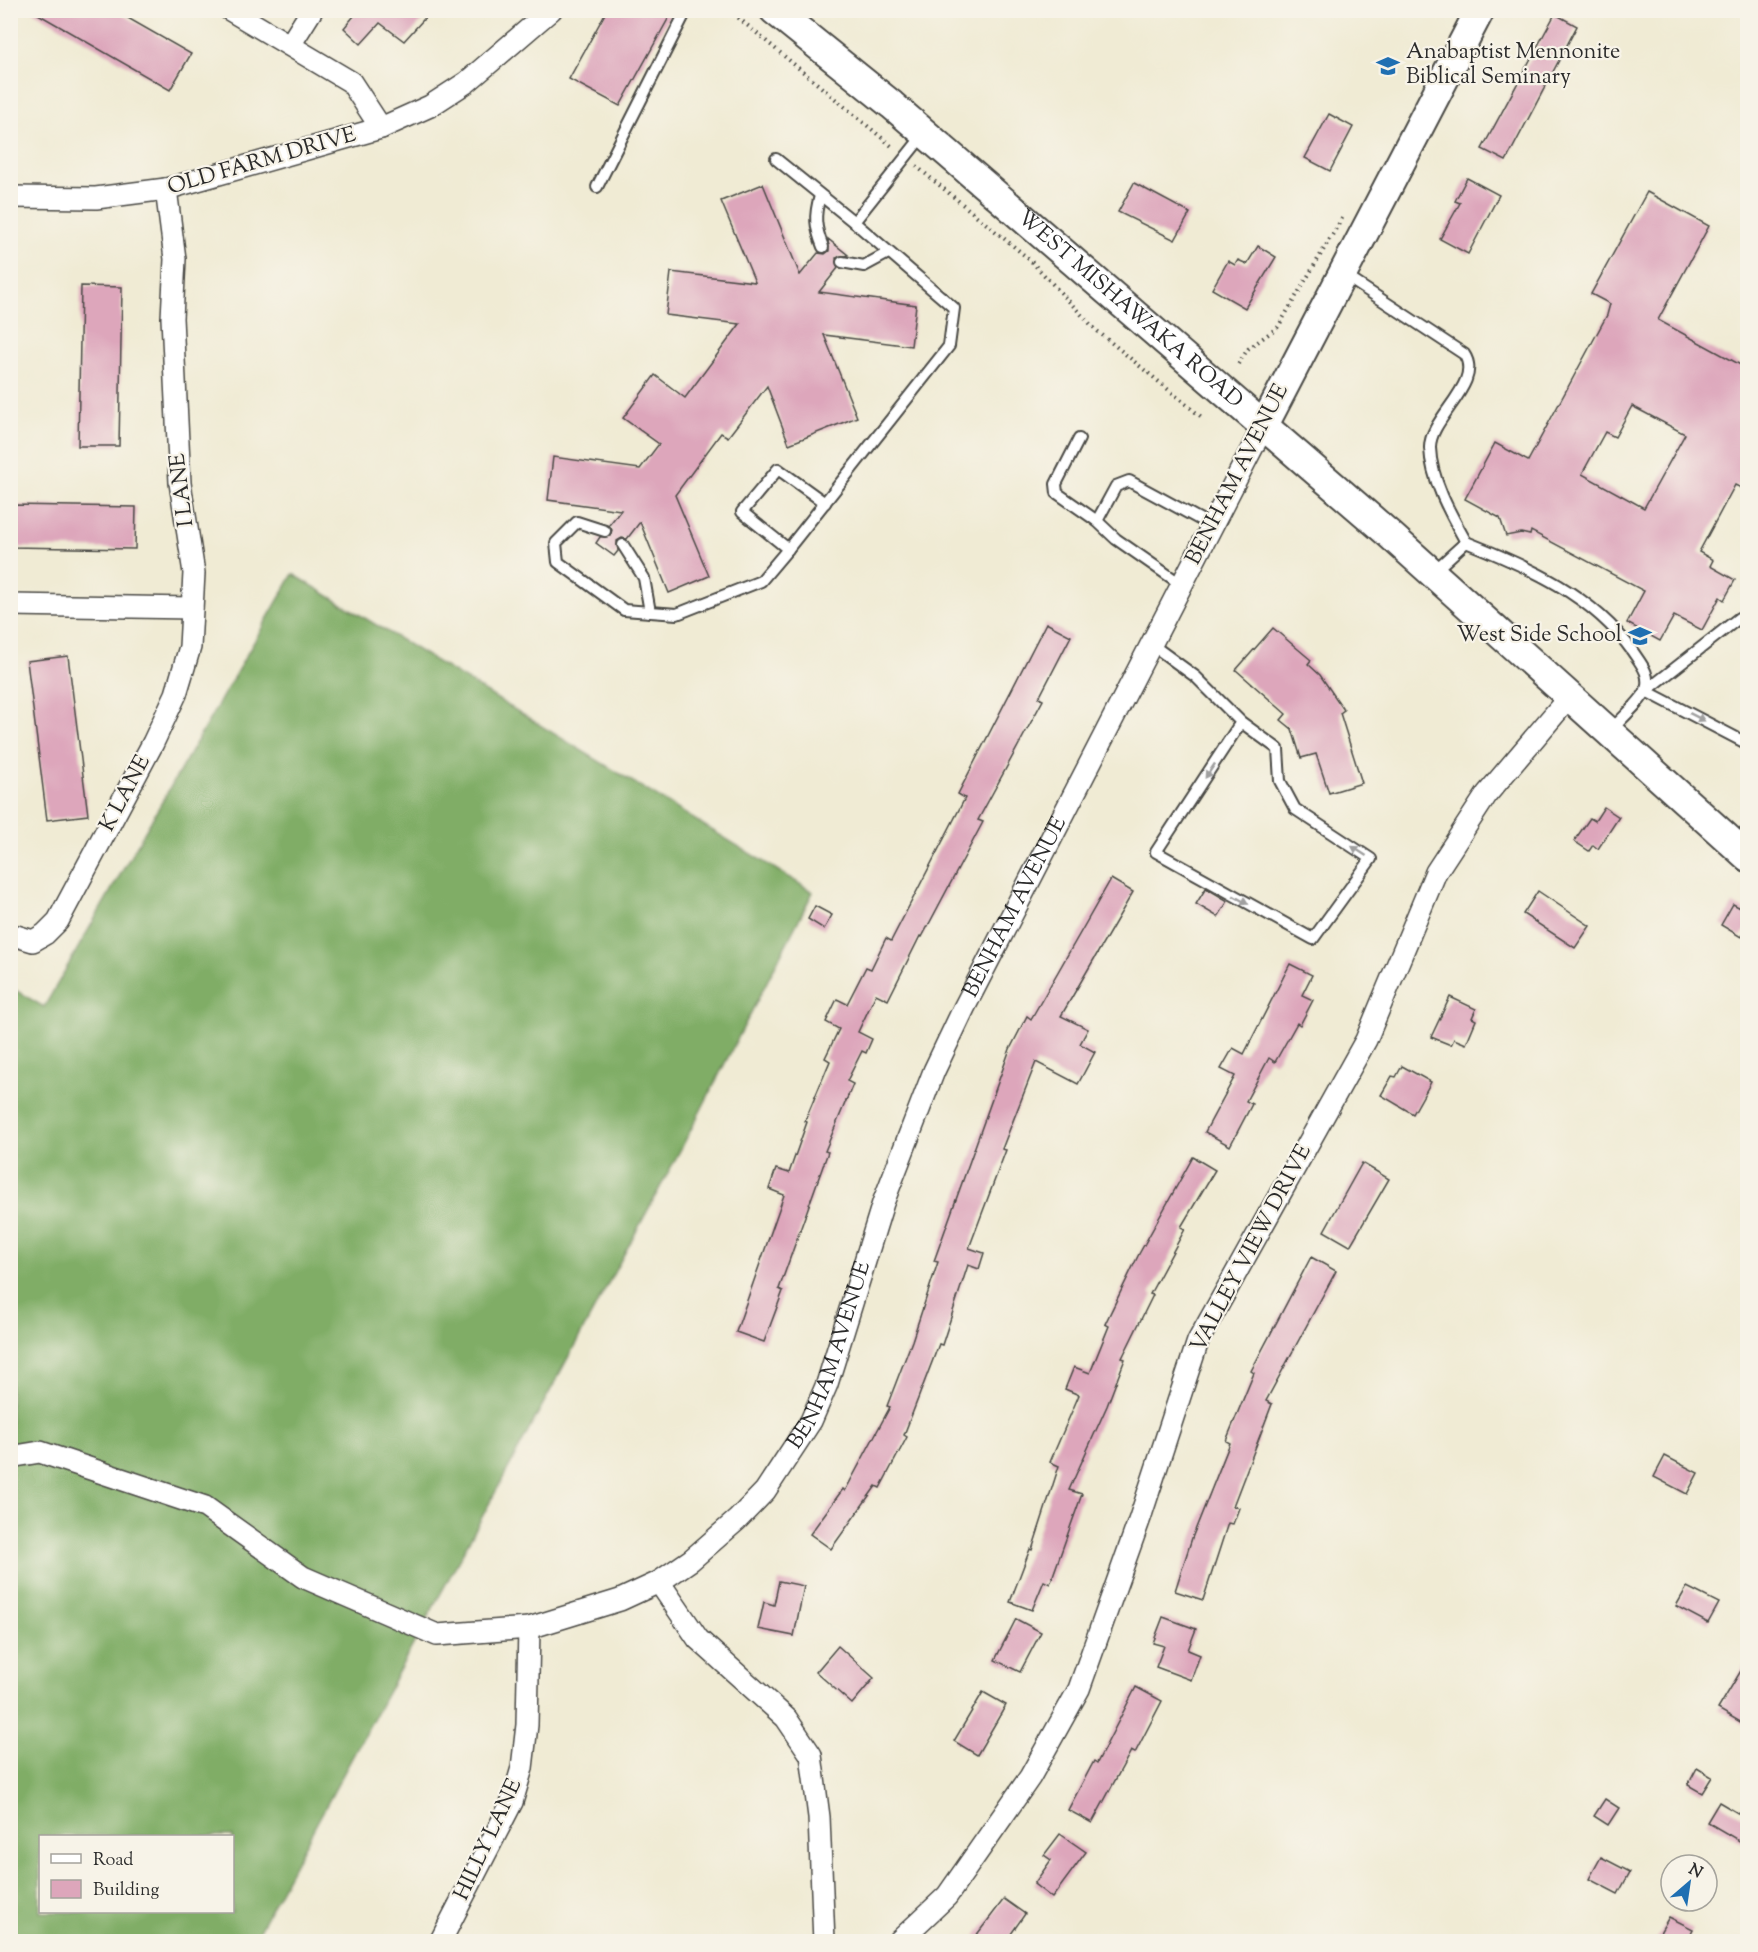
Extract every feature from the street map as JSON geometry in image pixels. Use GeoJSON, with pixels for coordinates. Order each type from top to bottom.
{"type":"FeatureCollection","features":[{"type":"Feature","properties":{"kind":"main road","name":"WEST MISHAWAKA ROAD"},"geometry":{"type":"LineString","coordinates":[[774,10],[1065,253],[1432,573],[1748,857]]}},
{"type":"Feature","properties":{"kind":"main road","name":"BENHAM AVENUE"},"geometry":{"type":"LineString","coordinates":[[1263,427],[1480,10]]}},
{"type":"Feature","properties":{"kind":"street"},"geometry":{"type":"LineString","coordinates":[[230,10],[351,82],[381,128]]}},
{"type":"Feature","properties":{"kind":"street"},"geometry":{"type":"LineString","coordinates":[[290,45],[312,10]]}},
{"type":"Feature","properties":{"kind":"street","name":"OLD FARM DRIVE"},"geometry":{"type":"LineString","coordinates":[[495,60],[530,10]]}},
{"type":"Feature","properties":{"kind":"street","name":"OLD FARM DRIVE"},"geometry":{"type":"LineString","coordinates":[[10,198],[96,198],[166,189],[381,128],[430,106],[495,60],[551,10]]}},
{"type":"Feature","properties":{"kind":"street","name":"I LANE"},"geometry":{"type":"LineString","coordinates":[[166,189],[175,259],[172,318],[178,464],[194,573],[192,608]]}},
{"type":"Feature","properties":{"kind":"street","name":"BENHAM AVENUE"},"geometry":{"type":"LineString","coordinates":[[10,1457],[40,1452],[205,1507],[303,1577],[436,1635],[529,1628],[620,1600],[659,1582],[691,1560],[737,1520],[765,1491],[811,1421],[827,1384],[883,1203],[934,1071],[963,1008],[1263,427]]}},
{"type":"Feature","properties":{"kind":"street"},"geometry":{"type":"LineString","coordinates":[[10,605],[192,608]]}},
{"type":"Feature","properties":{"kind":"street","name":"K LANE"},"geometry":{"type":"LineString","coordinates":[[10,934],[33,941],[45,934],[58,921],[153,743],[176,694],[190,647],[192,608]]}},
{"type":"Feature","properties":{"kind":"street","name":"VALLEY VIEW DRIVE"},"geometry":{"type":"LineString","coordinates":[[898,1941],[947,1896],[1030,1777],[1079,1689],[1140,1518],[1198,1341],[1366,1040],[1436,872],[1487,794],[1570,696]]}},
{"type":"Feature","properties":{"kind":"street"},"geometry":{"type":"LineString","coordinates":[[659,1582],[698,1639],[786,1718],[811,1755],[819,1817],[824,1941]]}},
{"type":"Feature","properties":{"kind":"street","name":"HILLY LANE"},"geometry":{"type":"LineString","coordinates":[[440,1941],[512,1802],[522,1768],[527,1725],[529,1628]]}},
{"type":"Feature","properties":{"kind":"lane"},"geometry":{"type":"LineString","coordinates":[[597,187],[684,15],[689,10]]}},
{"type":"Feature","properties":{"kind":"lane"},"geometry":{"type":"LineString","coordinates":[[854,222],[924,134]]}},
{"type":"Feature","properties":{"kind":"lane"},"geometry":{"type":"LineString","coordinates":[[605,531],[577,522],[556,543],[558,562],[624,610],[677,614],[761,581],[950,346],[954,308],[776,159]]}},
{"type":"Feature","properties":{"kind":"lane"},"geometry":{"type":"LineString","coordinates":[[820,196],[815,214],[815,228],[823,247]]}},
{"type":"Feature","properties":{"kind":"lane"},"geometry":{"type":"LineString","coordinates":[[842,262],[864,266],[888,254]]}},
{"type":"Feature","properties":{"kind":"lane"},"geometry":{"type":"LineString","coordinates":[[1342,274],[1464,354],[1470,362],[1468,376],[1430,446],[1438,482],[1466,542],[1530,568],[1583,601],[1618,631],[1648,673],[1646,691]]}},
{"type":"Feature","properties":{"kind":"lane"},"geometry":{"type":"LineString","coordinates":[[1079,439],[1056,484],[1057,493],[1096,521],[1116,539],[1182,585]]}},
{"type":"Feature","properties":{"kind":"lane"},"geometry":{"type":"LineString","coordinates":[[788,549],[742,512],[778,468],[825,503]]}},
{"type":"Feature","properties":{"kind":"lane"},"geometry":{"type":"LineString","coordinates":[[1096,521],[1116,486],[1129,481],[1212,526]]}},
{"type":"Feature","properties":{"kind":"lane"},"geometry":{"type":"LineString","coordinates":[[1432,573],[1466,542]]}},
{"type":"Feature","properties":{"kind":"lane"},"geometry":{"type":"LineString","coordinates":[[623,545],[644,578],[650,612]]}},
{"type":"Feature","properties":{"kind":"lane"},"geometry":{"type":"LineString","coordinates":[[1610,731],[1646,691],[1743,617]]}},
{"type":"Feature","properties":{"kind":"lane"},"geometry":{"type":"LineString","coordinates":[[1151,644],[1196,677],[1241,722],[1278,748],[1280,781],[1295,808],[1371,859],[1313,939],[1156,852],[1241,722]]}},
{"type":"Feature","properties":{"kind":"lane"},"geometry":{"type":"LineString","coordinates":[[1646,691],[1748,744]]}},
{"type":"Feature","properties":{"kind":"path"},"geometry":{"type":"LineString","coordinates":[[729,10],[1029,259],[1096,330],[1204,419]]}},
{"type":"Feature","properties":{"kind":"path"},"geometry":{"type":"LineString","coordinates":[[1238,364],[1248,349],[1278,327],[1348,208]]}},
{"type":"Feature","properties":{"kind":"green space"},"geometry":{"type":"Polygon","coordinates":[[[293,574],[813,892],[683,1145],[253,1941],[11,1941],[10,987],[44,1007],[293,574]]]}},
{"type":"Feature","properties":{"kind":"building"},"geometry":{"type":"Polygon","coordinates":[[[31,10],[114,10],[191,54],[170,90],[31,10]]]}},
{"type":"Feature","properties":{"kind":"building"},"geometry":{"type":"Polygon","coordinates":[[[359,10],[432,10],[404,41],[380,23],[361,44],[344,28],[359,10]]]}},
{"type":"Feature","properties":{"kind":"building"},"geometry":{"type":"Polygon","coordinates":[[[607,10],[673,10],[620,106],[569,79],[607,10]]]}},
{"type":"Feature","properties":{"kind":"building"},"geometry":{"type":"Polygon","coordinates":[[[1555,14],[1577,26],[1506,161],[1482,149],[1555,14]]]}},
{"type":"Feature","properties":{"kind":"building"},"geometry":{"type":"Polygon","coordinates":[[[1329,114],[1353,127],[1330,171],[1305,158],[1329,114]]]}},
{"type":"Feature","properties":{"kind":"building"},"geometry":{"type":"Polygon","coordinates":[[[1467,178],[1499,195],[1468,254],[1440,239],[1460,203],[1455,201],[1467,178]]]}},
{"type":"Feature","properties":{"kind":"building"},"geometry":{"type":"Polygon","coordinates":[[[1134,183],[1190,213],[1175,240],[1118,212],[1134,183]]]}},
{"type":"Feature","properties":{"kind":"building"},"geometry":{"type":"Polygon","coordinates":[[[763,184],[800,275],[818,253],[825,254],[829,251],[828,239],[848,255],[836,258],[838,268],[819,292],[916,305],[911,346],[824,335],[857,417],[789,444],[767,386],[728,437],[721,433],[675,495],[709,576],[669,593],[640,522],[627,539],[622,538],[617,541],[618,551],[614,556],[596,543],[600,537],[610,536],[612,530],[609,525],[621,510],[548,500],[553,457],[640,469],[659,444],[623,418],[655,375],[685,398],[740,324],[666,315],[671,272],[755,282],[721,201],[763,184]]]}},
{"type":"Feature","properties":{"kind":"building"},"geometry":{"type":"Polygon","coordinates":[[[1647,192],[1709,226],[1658,320],[1748,369],[1748,491],[1735,485],[1699,552],[1713,560],[1710,566],[1735,580],[1724,600],[1720,597],[1702,630],[1674,616],[1660,641],[1627,623],[1644,591],[1531,531],[1530,535],[1521,533],[1506,536],[1500,518],[1465,499],[1495,443],[1528,461],[1607,315],[1610,304],[1591,294],[1647,192]],[[1632,406],[1615,437],[1605,432],[1582,474],[1644,508],[1685,434],[1632,406]]]}},
{"type":"Feature","properties":{"kind":"building"},"geometry":{"type":"Polygon","coordinates":[[[1258,246],[1276,257],[1245,308],[1212,289],[1228,261],[1235,265],[1238,260],[1247,264],[1258,246]]]}},
{"type":"Feature","properties":{"kind":"building"},"geometry":{"type":"Polygon","coordinates":[[[81,286],[122,287],[119,446],[78,446],[81,286]]]}},
{"type":"Feature","properties":{"kind":"building"},"geometry":{"type":"Polygon","coordinates":[[[10,505],[136,507],[135,549],[10,547],[10,505]]]}},
{"type":"Feature","properties":{"kind":"building"},"geometry":{"type":"Polygon","coordinates":[[[1046,623],[1071,636],[1039,698],[1043,700],[978,820],[983,822],[922,937],[920,936],[888,1000],[876,994],[858,1032],[872,1039],[866,1053],[862,1051],[847,1081],[853,1084],[825,1151],[828,1152],[779,1289],[783,1291],[764,1342],[736,1332],[784,1195],[769,1189],[776,1169],[789,1173],[807,1122],[805,1121],[830,1061],[825,1058],[839,1029],[826,1022],[837,999],[847,1004],[866,967],[871,969],[886,938],[891,941],[965,798],[958,794],[1046,623]]]}},
{"type":"Feature","properties":{"kind":"building"},"geometry":{"type":"Polygon","coordinates":[[[1273,628],[1311,660],[1308,664],[1320,675],[1344,710],[1340,713],[1362,783],[1329,793],[1316,754],[1301,758],[1292,729],[1281,720],[1286,714],[1236,670],[1273,628]]]}},
{"type":"Feature","properties":{"kind":"building"},"geometry":{"type":"Polygon","coordinates":[[[68,656],[88,815],[47,820],[27,661],[68,656]]]}},
{"type":"Feature","properties":{"kind":"building"},"geometry":{"type":"Polygon","coordinates":[[[1604,807],[1619,817],[1598,849],[1593,845],[1589,851],[1574,841],[1590,818],[1595,821],[1604,807]]]}},
{"type":"Feature","properties":{"kind":"building"},"geometry":{"type":"Polygon","coordinates":[[[1111,879],[1133,892],[1061,1016],[1088,1029],[1080,1044],[1095,1052],[1078,1084],[1036,1062],[1002,1149],[1006,1150],[969,1248],[984,1253],[979,1269],[968,1265],[942,1345],[939,1344],[904,1435],[907,1437],[880,1488],[876,1486],[831,1549],[810,1534],[843,1489],[845,1491],[890,1407],[887,1406],[912,1341],[938,1262],[934,1261],[1010,1049],[1027,1016],[1031,1019],[1111,879]]]}},
{"type":"Feature","properties":{"kind":"building"},"geometry":{"type":"Polygon","coordinates":[[[1206,888],[1228,901],[1218,917],[1196,904],[1206,888]]]}},
{"type":"Feature","properties":{"kind":"building"},"geometry":{"type":"Polygon","coordinates":[[[1538,891],[1590,926],[1575,948],[1523,914],[1538,891]]]}},
{"type":"Feature","properties":{"kind":"building"},"geometry":{"type":"Polygon","coordinates":[[[1733,904],[1748,912],[1748,925],[1741,937],[1721,925],[1733,904]]]}},
{"type":"Feature","properties":{"kind":"building"},"geometry":{"type":"Polygon","coordinates":[[[815,906],[832,915],[824,929],[808,919],[815,906]]]}},
{"type":"Feature","properties":{"kind":"building"},"geometry":{"type":"Polygon","coordinates":[[[1290,964],[1312,975],[1302,995],[1313,1000],[1300,1025],[1297,1023],[1275,1062],[1269,1058],[1246,1101],[1252,1104],[1230,1146],[1205,1132],[1235,1076],[1221,1069],[1233,1048],[1244,1054],[1290,964]]]}},
{"type":"Feature","properties":{"kind":"building"},"geometry":{"type":"Polygon","coordinates":[[[1450,997],[1476,1009],[1472,1018],[1476,1020],[1466,1044],[1454,1039],[1451,1045],[1431,1037],[1450,997]]]}},
{"type":"Feature","properties":{"kind":"building"},"geometry":{"type":"Polygon","coordinates":[[[1402,1066],[1431,1082],[1413,1114],[1381,1095],[1392,1076],[1396,1077],[1402,1066]]]}},
{"type":"Feature","properties":{"kind":"building"},"geometry":{"type":"Polygon","coordinates":[[[1193,1157],[1215,1170],[1181,1227],[1185,1229],[1150,1294],[1153,1295],[1122,1358],[1125,1359],[1107,1406],[1069,1490],[1082,1494],[1050,1584],[1044,1581],[1032,1610],[1010,1602],[1030,1549],[1032,1550],[1059,1466],[1050,1462],[1079,1395],[1065,1389],[1074,1367],[1090,1373],[1109,1326],[1105,1324],[1139,1254],[1193,1157]]]}},
{"type":"Feature","properties":{"kind":"building"},"geometry":{"type":"Polygon","coordinates":[[[1362,1163],[1389,1179],[1350,1246],[1324,1231],[1362,1163]]]}},
{"type":"Feature","properties":{"kind":"building"},"geometry":{"type":"Polygon","coordinates":[[[1311,1257],[1336,1271],[1266,1401],[1272,1404],[1233,1506],[1239,1508],[1233,1524],[1228,1523],[1203,1600],[1175,1591],[1192,1538],[1230,1443],[1226,1441],[1254,1373],[1251,1371],[1311,1257]]]}},
{"type":"Feature","properties":{"kind":"building"},"geometry":{"type":"Polygon","coordinates":[[[1665,1456],[1698,1473],[1687,1494],[1654,1477],[1665,1456]]]}},
{"type":"Feature","properties":{"kind":"building"},"geometry":{"type":"Polygon","coordinates":[[[779,1581],[804,1586],[794,1636],[758,1629],[764,1602],[774,1605],[779,1581]]]}},
{"type":"Feature","properties":{"kind":"building"},"geometry":{"type":"Polygon","coordinates":[[[1687,1587],[1719,1603],[1708,1623],[1676,1606],[1687,1587]]]}},
{"type":"Feature","properties":{"kind":"building"},"geometry":{"type":"Polygon","coordinates":[[[1163,1617],[1196,1629],[1188,1650],[1200,1655],[1191,1680],[1156,1667],[1164,1646],[1153,1643],[1163,1617]]]}},
{"type":"Feature","properties":{"kind":"building"},"geometry":{"type":"Polygon","coordinates":[[[1016,1619],[1041,1632],[1020,1672],[995,1660],[1016,1619]]]}},
{"type":"Feature","properties":{"kind":"building"},"geometry":{"type":"Polygon","coordinates":[[[838,1646],[874,1678],[852,1704],[816,1672],[838,1646]]]}},
{"type":"Feature","properties":{"kind":"building"},"geometry":{"type":"Polygon","coordinates":[[[1748,1659],[1748,1713],[1742,1723],[1718,1709],[1748,1659]]]}},
{"type":"Feature","properties":{"kind":"building"},"geometry":{"type":"Polygon","coordinates":[[[1136,1687],[1162,1701],[1135,1753],[1131,1751],[1092,1823],[1068,1810],[1094,1761],[1097,1763],[1136,1687]]]}},
{"type":"Feature","properties":{"kind":"building"},"geometry":{"type":"Polygon","coordinates":[[[983,1692],[1006,1705],[977,1755],[954,1741],[983,1692]]]}},
{"type":"Feature","properties":{"kind":"building"},"geometry":{"type":"Polygon","coordinates":[[[1697,1768],[1712,1777],[1702,1793],[1688,1785],[1697,1768]]]}},
{"type":"Feature","properties":{"kind":"building"},"geometry":{"type":"Polygon","coordinates":[[[1605,1799],[1619,1808],[1608,1825],[1594,1816],[1605,1799]]]}},
{"type":"Feature","properties":{"kind":"building"},"geometry":{"type":"Polygon","coordinates":[[[1719,1802],[1748,1819],[1748,1846],[1707,1822],[1719,1802]]]}},
{"type":"Feature","properties":{"kind":"building"},"geometry":{"type":"Polygon","coordinates":[[[1060,1834],[1086,1852],[1052,1898],[1034,1884],[1051,1860],[1044,1855],[1060,1834]]]}},
{"type":"Feature","properties":{"kind":"building"},"geometry":{"type":"Polygon","coordinates":[[[1601,1857],[1630,1872],[1618,1894],[1589,1879],[1601,1857]]]}},
{"type":"Feature","properties":{"kind":"building"},"geometry":{"type":"Polygon","coordinates":[[[1004,1899],[1025,1914],[1006,1941],[972,1941],[1004,1899]]]}},
{"type":"Feature","properties":{"kind":"building"},"geometry":{"type":"Polygon","coordinates":[[[1669,1917],[1693,1929],[1687,1941],[1655,1941],[1669,1917]]]}},
{"type":"Feature","properties":{"kind":"place","name":"Anabaptist Mennonite Biblical Seminary"},"geometry":{"type":"Point","coordinates":[1388,66]}},
{"type":"Feature","properties":{"kind":"place","name":"West Side School"},"geometry":{"type":"Point","coordinates":[1640,636]}}]}
